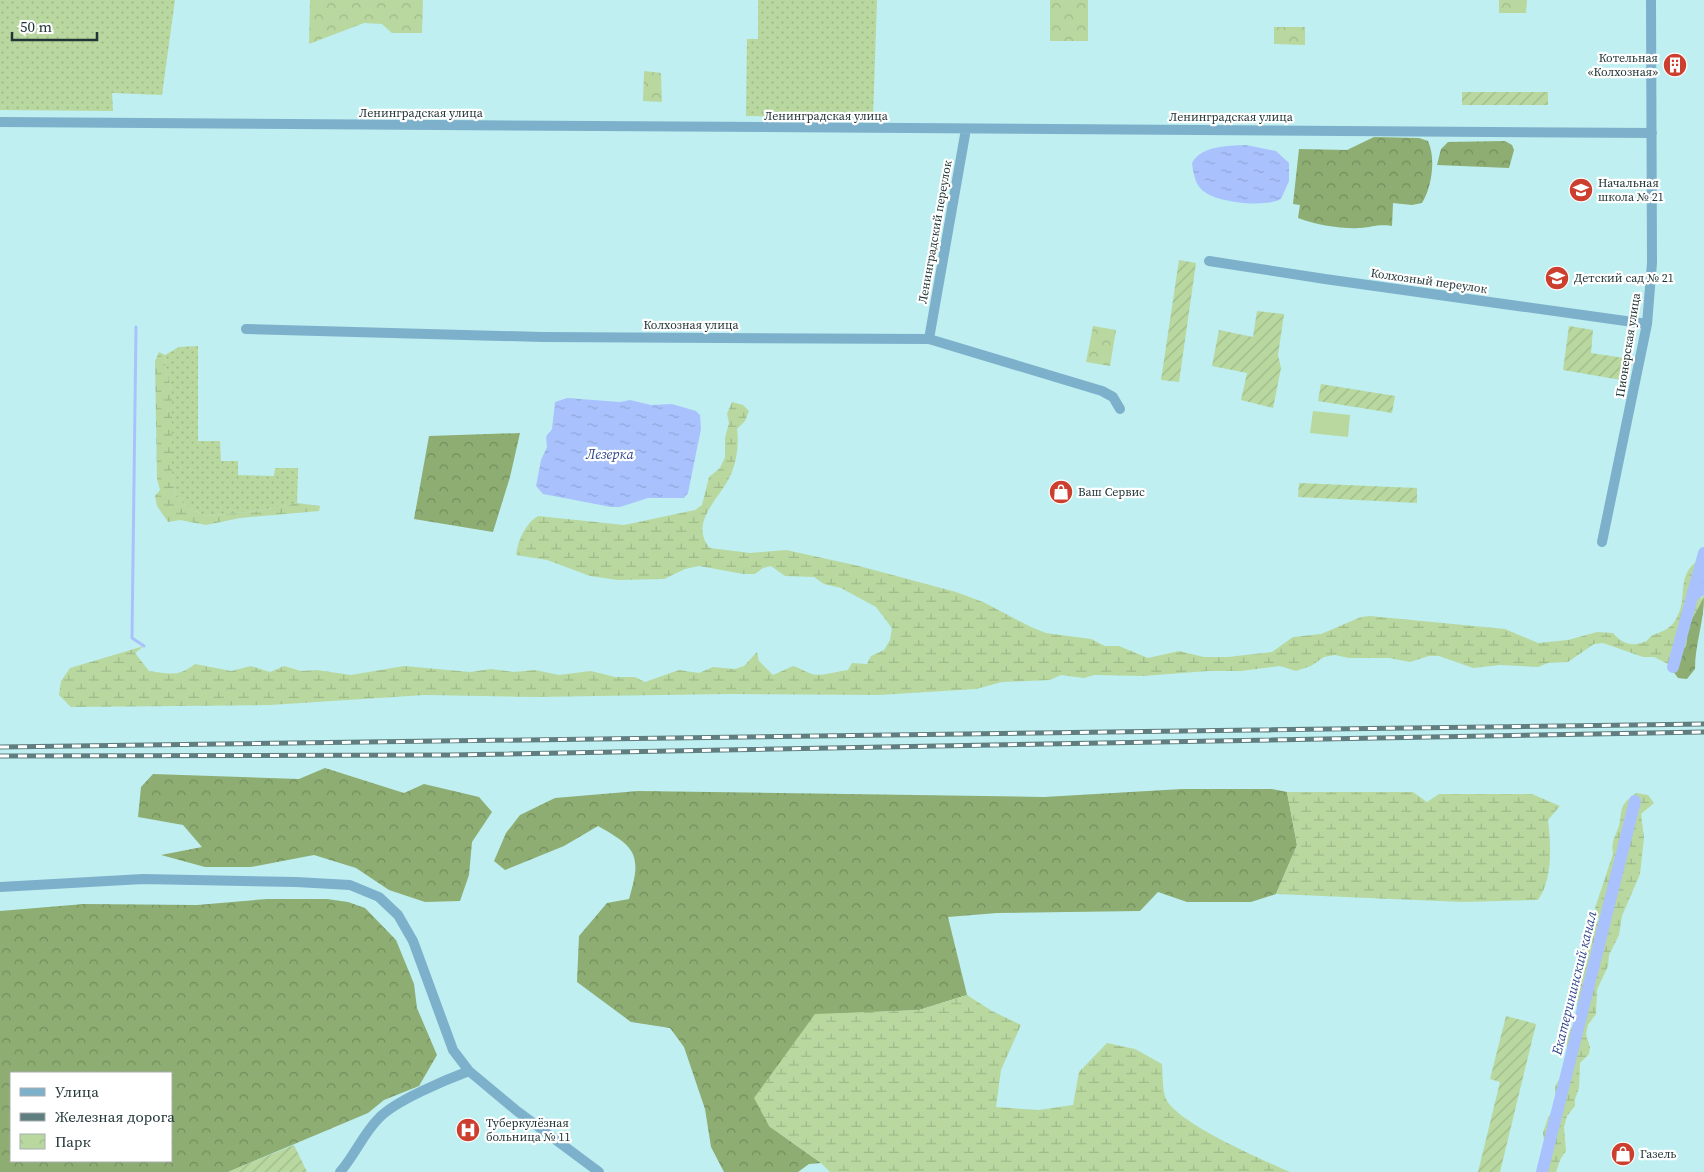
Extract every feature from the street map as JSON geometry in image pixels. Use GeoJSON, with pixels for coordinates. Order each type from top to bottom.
{"type":"FeatureCollection","features":[{"type":"Feature","properties":{"kind":"street","name":"Пионерская улица"},"geometry":{"type":"LineString","coordinates":[[1602,542],[1647,324],[1652,263],[1651,0]]}},
{"type":"Feature","properties":{"kind":"street","name":"Ленинградская улица"},"geometry":{"type":"LineString","coordinates":[[0,122],[1652,133]]}},
{"type":"Feature","properties":{"kind":"street","name":"Ленинградский переулок"},"geometry":{"type":"LineString","coordinates":[[929,339],[966,129]]}},
{"type":"Feature","properties":{"kind":"street","name":"Колхозный переулок"},"geometry":{"type":"LineString","coordinates":[[1209,260],[1325,279],[1647,324]]}},
{"type":"Feature","properties":{"kind":"street","name":"Колхозная улица"},"geometry":{"type":"LineString","coordinates":[[246,329],[542,337],[929,339],[1102,391],[1112,397],[1120,409]]}},
{"type":"Feature","properties":{"kind":"street"},"geometry":{"type":"LineString","coordinates":[[0,887],[144,879],[296,882],[350,885],[379,897],[398,915],[413,941],[453,1050],[468,1071],[517,1111],[598,1172]]}},
{"type":"Feature","properties":{"kind":"street"},"geometry":{"type":"LineString","coordinates":[[340,1172],[356,1151],[367,1132],[390,1108],[468,1071]]}},
{"type":"Feature","properties":{"kind":"green space"},"geometry":{"type":"Polygon","coordinates":[[[0,0],[175,0],[162,95],[112,93],[113,111],[0,110],[0,0]]]}},
{"type":"Feature","properties":{"kind":"green space"},"geometry":{"type":"Polygon","coordinates":[[[310,0],[423,0],[422,33],[392,33],[382,24],[364,23],[309,44],[310,0]]]}},
{"type":"Feature","properties":{"kind":"green space"},"geometry":{"type":"Polygon","coordinates":[[[758,0],[877,0],[873,118],[746,116],[747,39],[758,39],[758,0]]]}},
{"type":"Feature","properties":{"kind":"green space"},"geometry":{"type":"Polygon","coordinates":[[[1050,0],[1088,0],[1088,41],[1050,41],[1050,0]]]}},
{"type":"Feature","properties":{"kind":"green space"},"geometry":{"type":"Polygon","coordinates":[[[1499,0],[1527,0],[1526,13],[1499,13],[1499,0]]]}},
{"type":"Feature","properties":{"kind":"green space"},"geometry":{"type":"Polygon","coordinates":[[[1274,27],[1305,27],[1305,45],[1274,44],[1274,27]]]}},
{"type":"Feature","properties":{"kind":"green space"},"geometry":{"type":"Polygon","coordinates":[[[644,71],[661,73],[662,102],[643,101],[644,71]]]}},
{"type":"Feature","properties":{"kind":"green space"},"geometry":{"type":"Polygon","coordinates":[[[1462,92],[1548,92],[1548,105],[1462,105],[1462,92]]]}},
{"type":"Feature","properties":{"kind":"green space"},"geometry":{"type":"Polygon","coordinates":[[[1374,137],[1419,138],[1428,141],[1432,156],[1432,172],[1422,203],[1412,205],[1393,203],[1392,226],[1345,228],[1321,225],[1298,218],[1300,205],[1293,204],[1299,149],[1347,150],[1374,137]]]}},
{"type":"Feature","properties":{"kind":"green space"},"geometry":{"type":"Polygon","coordinates":[[[1505,141],[1512,145],[1514,150],[1509,168],[1437,165],[1441,149],[1448,142],[1505,141]]]}},
{"type":"Feature","properties":{"kind":"green space"},"geometry":{"type":"Polygon","coordinates":[[[1179,260],[1196,263],[1179,382],[1161,380],[1179,260]]]}},
{"type":"Feature","properties":{"kind":"green space"},"geometry":{"type":"Polygon","coordinates":[[[1257,311],[1284,314],[1278,355],[1281,368],[1273,408],[1241,400],[1247,373],[1212,366],[1219,330],[1253,337],[1257,311]]]}},
{"type":"Feature","properties":{"kind":"green space"},"geometry":{"type":"Polygon","coordinates":[[[1093,326],[1116,330],[1110,366],[1086,362],[1093,326]]]}},
{"type":"Feature","properties":{"kind":"green space"},"geometry":{"type":"Polygon","coordinates":[[[1569,326],[1593,330],[1591,353],[1631,359],[1627,381],[1563,370],[1569,326]]]}},
{"type":"Feature","properties":{"kind":"green space"},"geometry":{"type":"Polygon","coordinates":[[[198,346],[198,441],[220,441],[221,461],[238,461],[238,475],[274,476],[275,468],[298,468],[297,503],[259,511],[206,516],[185,506],[175,493],[172,473],[172,389],[166,373],[165,355],[179,347],[198,346]]]}},
{"type":"Feature","properties":{"kind":"green space"},"geometry":{"type":"Polygon","coordinates":[[[159,352],[165,355],[166,373],[172,389],[172,473],[175,493],[185,506],[206,516],[259,511],[297,503],[320,506],[319,511],[240,518],[206,525],[180,520],[168,522],[157,506],[155,496],[160,490],[157,479],[155,361],[159,352]]]}},
{"type":"Feature","properties":{"kind":"green space"},"geometry":{"type":"Polygon","coordinates":[[[1321,384],[1395,396],[1392,413],[1318,401],[1321,384]]]}},
{"type":"Feature","properties":{"kind":"green space"},"geometry":{"type":"Polygon","coordinates":[[[732,402],[743,405],[749,411],[745,421],[737,429],[737,451],[732,472],[704,519],[702,529],[704,538],[710,548],[750,553],[786,550],[859,566],[956,592],[983,602],[1046,633],[1091,639],[1105,646],[1119,646],[1148,658],[1179,651],[1204,657],[1228,657],[1272,652],[1293,637],[1321,634],[1361,617],[1370,616],[1505,629],[1538,643],[1568,640],[1597,632],[1613,633],[1623,642],[1635,644],[1645,641],[1673,624],[1680,609],[1685,579],[1693,565],[1701,558],[1695,566],[1701,599],[1704,595],[1704,597],[1688,626],[1686,646],[1668,664],[1654,657],[1643,657],[1603,643],[1594,644],[1568,662],[1548,663],[1538,667],[1500,665],[1473,668],[1439,656],[1429,656],[1410,662],[1389,658],[1349,658],[1335,655],[1324,657],[1311,666],[1296,671],[1280,666],[1241,671],[1208,671],[1143,676],[1094,675],[1084,678],[1061,675],[1050,680],[1002,682],[976,689],[879,695],[727,694],[534,697],[425,695],[270,705],[71,707],[59,695],[61,681],[70,668],[144,646],[135,653],[149,671],[168,674],[179,673],[195,664],[231,671],[251,666],[270,672],[284,666],[301,671],[317,670],[351,675],[404,666],[470,672],[491,669],[514,672],[535,670],[559,675],[591,671],[615,677],[635,677],[645,682],[679,670],[699,673],[713,667],[735,669],[744,666],[757,652],[759,661],[773,675],[793,666],[815,675],[820,675],[848,670],[852,663],[867,664],[871,656],[884,650],[890,640],[892,628],[876,607],[841,588],[824,584],[814,577],[785,576],[771,566],[763,568],[755,574],[743,574],[699,566],[685,569],[664,579],[618,580],[590,576],[547,560],[516,555],[523,533],[529,523],[538,516],[624,525],[695,510],[702,505],[709,477],[720,468],[725,457],[725,438],[729,423],[727,414],[732,402]]]}},
{"type":"Feature","properties":{"kind":"green space"},"geometry":{"type":"Polygon","coordinates":[[[1313,411],[1350,415],[1348,437],[1310,433],[1313,411]]]}},
{"type":"Feature","properties":{"kind":"green space"},"geometry":{"type":"Polygon","coordinates":[[[520,433],[510,477],[493,532],[414,519],[429,436],[520,433]]]}},
{"type":"Feature","properties":{"kind":"green space"},"geometry":{"type":"Polygon","coordinates":[[[1299,483],[1417,488],[1417,503],[1298,497],[1299,483]]]}},
{"type":"Feature","properties":{"kind":"green space"},"geometry":{"type":"Polygon","coordinates":[[[1704,597],[1695,669],[1687,679],[1678,678],[1668,664],[1686,646],[1688,626],[1704,597]]]}},
{"type":"Feature","properties":{"kind":"green space"},"geometry":{"type":"Polygon","coordinates":[[[325,768],[404,793],[424,784],[479,797],[492,812],[472,842],[469,875],[460,901],[425,902],[389,890],[356,868],[314,855],[251,867],[205,867],[161,855],[202,847],[183,825],[138,817],[141,787],[153,774],[299,779],[325,768]]]}},
{"type":"Feature","properties":{"kind":"green space"},"geometry":{"type":"Polygon","coordinates":[[[1182,789],[1272,789],[1287,792],[1297,845],[1276,894],[1251,902],[1187,902],[1158,892],[1140,911],[997,913],[948,917],[967,995],[919,1010],[815,1015],[769,1126],[821,1163],[809,1164],[798,1172],[724,1172],[711,1147],[705,1109],[684,1047],[670,1028],[631,1022],[577,982],[579,936],[607,903],[629,899],[635,872],[635,862],[633,854],[628,847],[621,840],[598,826],[564,846],[505,870],[494,861],[506,833],[520,815],[555,798],[638,791],[1044,797],[1182,789]]]}},
{"type":"Feature","properties":{"kind":"green space"},"geometry":{"type":"Polygon","coordinates":[[[1287,792],[1413,792],[1427,802],[1439,794],[1532,794],[1560,806],[1548,820],[1550,862],[1543,892],[1538,900],[1462,902],[1276,894],[1297,845],[1287,792]]]}},
{"type":"Feature","properties":{"kind":"green space"},"geometry":{"type":"Polygon","coordinates":[[[1636,793],[1648,795],[1654,803],[1641,814],[1644,838],[1640,874],[1622,916],[1619,935],[1609,955],[1608,966],[1597,990],[1596,1014],[1588,1025],[1586,1034],[1590,1047],[1589,1054],[1580,1063],[1579,1088],[1575,1099],[1575,1106],[1567,1116],[1564,1127],[1566,1151],[1560,1160],[1556,1172],[1539,1172],[1545,1147],[1543,1133],[1548,1118],[1556,1104],[1555,1086],[1566,1068],[1568,1055],[1566,1039],[1576,1019],[1580,975],[1577,968],[1585,940],[1599,919],[1595,908],[1613,854],[1612,848],[1622,808],[1636,793]]]}},
{"type":"Feature","properties":{"kind":"green space"},"geometry":{"type":"Polygon","coordinates":[[[267,899],[327,899],[348,902],[365,908],[396,940],[414,984],[417,1008],[437,1055],[419,1086],[384,1100],[368,1113],[228,1172],[0,1172],[0,911],[84,904],[197,905],[267,899]]]}},
{"type":"Feature","properties":{"kind":"green space"},"geometry":{"type":"Polygon","coordinates":[[[967,995],[992,1011],[1021,1025],[1001,1070],[996,1107],[1038,1110],[1073,1105],[1079,1072],[1107,1043],[1135,1049],[1162,1064],[1163,1087],[1166,1099],[1174,1109],[1203,1130],[1290,1172],[830,1172],[821,1163],[769,1126],[754,1098],[815,1014],[919,1010],[967,995]]]}},
{"type":"Feature","properties":{"kind":"green space"},"geometry":{"type":"Polygon","coordinates":[[[1506,1016],[1536,1024],[1500,1172],[1478,1172],[1500,1082],[1490,1079],[1506,1016]]]}},
{"type":"Feature","properties":{"kind":"green space"},"geometry":{"type":"Polygon","coordinates":[[[294,1145],[307,1172],[228,1172],[294,1145]]]}},
{"type":"Feature","properties":{"kind":"water"},"geometry":{"type":"Polygon","coordinates":[[[1246,145],[1276,151],[1289,163],[1289,181],[1281,199],[1264,203],[1228,201],[1208,194],[1197,184],[1192,163],[1196,157],[1216,148],[1246,145]]]}},
{"type":"Feature","properties":{"kind":"water","name":"Лезерка"},"geometry":{"type":"Polygon","coordinates":[[[567,398],[620,402],[630,400],[651,405],[672,404],[696,411],[700,415],[701,429],[688,493],[684,498],[648,498],[620,507],[611,507],[543,494],[536,486],[541,460],[547,447],[546,437],[552,429],[555,402],[567,398]]]}},
{"type":"Feature","properties":{"kind":"water"},"geometry":{"type":"Polygon","coordinates":[[[1704,555],[1704,595],[1695,601],[1687,591],[1695,566],[1704,555]]]}},
{"type":"Feature","properties":{"kind":"waterway"},"geometry":{"type":"LineString","coordinates":[[136,327],[132,638],[144,646]]}},
{"type":"Feature","properties":{"kind":"waterway","name":"Екатерининский канал"},"geometry":{"type":"LineString","coordinates":[[1673,667],[1704,553]]}},
{"type":"Feature","properties":{"kind":"waterway","name":"Екатерининский канал"},"geometry":{"type":"LineString","coordinates":[[1542,1172],[1635,801]]}},
{"type":"Feature","properties":{"kind":"railway"},"geometry":{"type":"LineString","coordinates":[[0,747],[1704,724]]}},
{"type":"Feature","properties":{"kind":"railway"},"geometry":{"type":"LineString","coordinates":[[0,756],[450,755],[1704,732]]}},
{"type":"Feature","properties":{"kind":"place","name":"Котельная «Колхозная»"},"geometry":{"type":"Point","coordinates":[1675,65]}},
{"type":"Feature","properties":{"kind":"place","name":"Начальная школа № 21"},"geometry":{"type":"Point","coordinates":[1581,190]}},
{"type":"Feature","properties":{"kind":"place","name":"Детский сад № 21"},"geometry":{"type":"Point","coordinates":[1557,278]}},
{"type":"Feature","properties":{"kind":"place","name":"Ваш Сервис"},"geometry":{"type":"Point","coordinates":[1061,492]}},
{"type":"Feature","properties":{"kind":"place","name":"Туберкулёзная больница № 11"},"geometry":{"type":"Point","coordinates":[468,1130]}},
{"type":"Feature","properties":{"kind":"place","name":"Газель"},"geometry":{"type":"Point","coordinates":[1623,1154]}}]}
